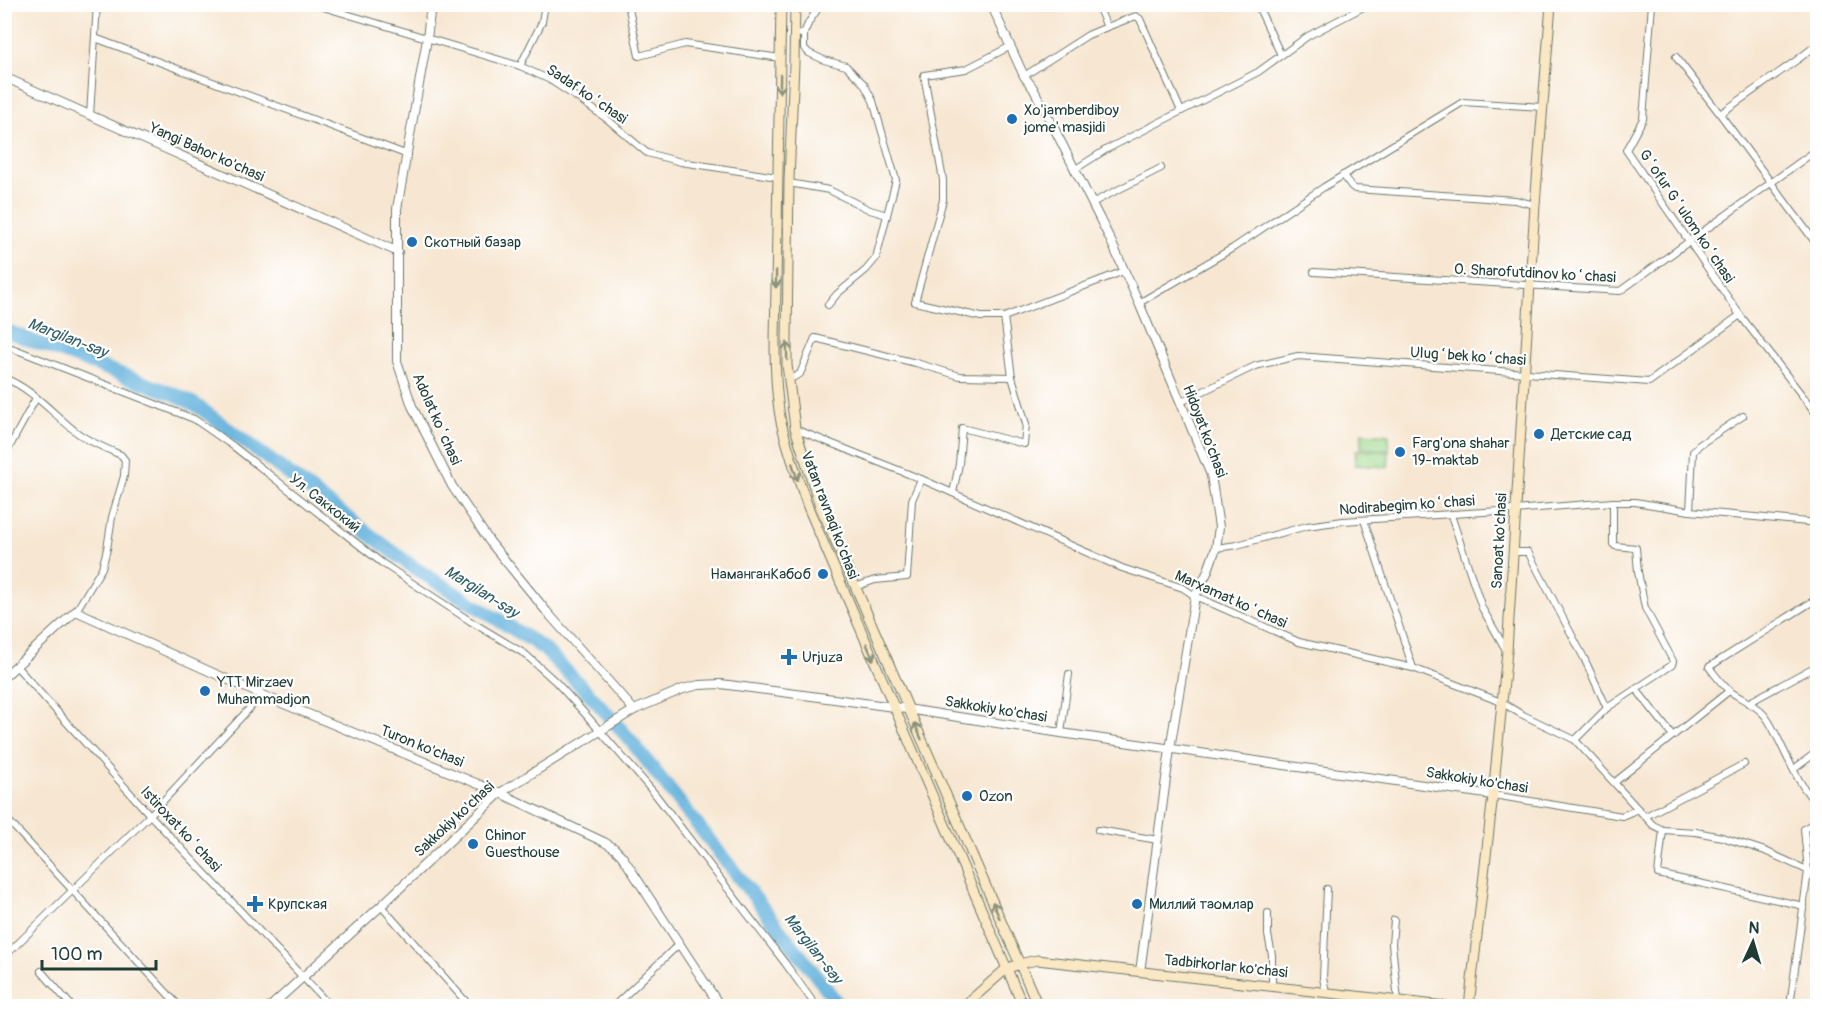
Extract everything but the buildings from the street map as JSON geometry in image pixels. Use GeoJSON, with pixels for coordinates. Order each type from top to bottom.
{"type":"FeatureCollection","features":[{"type":"Feature","properties":{"kind":"main road","name":"Vatan ravnaqi ko'chasi"},"geometry":{"type":"LineString","coordinates":[[781,4],[775,350],[781,419],[808,507],[1006,969]]}},
{"type":"Feature","properties":{"kind":"main road","name":"Vatan ravnaqi ko'chasi"},"geometry":{"type":"LineString","coordinates":[[795,4],[800,35],[790,155],[786,342],[788,380],[795,428],[819,503],[1019,964]]}},
{"type":"Feature","properties":{"kind":"main road","name":"Sanoat ko'chasi"},"geometry":{"type":"LineString","coordinates":[[1469,1006],[1507,651],[1535,205],[1551,4]]}},
{"type":"Feature","properties":{"kind":"main road"},"geometry":{"type":"LineString","coordinates":[[778,155],[790,155]]}},
{"type":"Feature","properties":{"kind":"main road","name":"Tadbirkorlar ko'chasi"},"geometry":{"type":"LineString","coordinates":[[1006,969],[1037,960],[1445,1006]]}},
{"type":"Feature","properties":{"kind":"main road"},"geometry":{"type":"LineString","coordinates":[[1019,964],[1038,1006]]}},
{"type":"Feature","properties":{"kind":"main road"},"geometry":{"type":"LineString","coordinates":[[964,1006],[1006,969],[1023,1006]]}},
{"type":"Feature","properties":{"kind":"main road"},"geometry":{"type":"LineString","coordinates":[[4,1002],[9,1006]]}},
{"type":"Feature","properties":{"kind":"street"},"geometry":{"type":"LineString","coordinates":[[90,115],[97,4]]}},
{"type":"Feature","properties":{"kind":"street","name":"Sadaf koʻchasi"},"geometry":{"type":"LineString","coordinates":[[313,4],[520,66],[550,80],[579,99],[647,153],[681,162],[777,177]]}},
{"type":"Feature","properties":{"kind":"street","name":"Adolat koʻchasi"},"geometry":{"type":"LineString","coordinates":[[431,4],[408,154],[397,209],[397,361],[412,406],[452,486],[490,542],[547,612],[634,710]]}},
{"type":"Feature","properties":{"kind":"street"},"geometry":{"type":"LineString","coordinates":[[520,66],[542,22],[545,4]]}},
{"type":"Feature","properties":{"kind":"street"},"geometry":{"type":"LineString","coordinates":[[628,4],[639,56],[685,44],[780,58]]}},
{"type":"Feature","properties":{"kind":"street"},"geometry":{"type":"LineString","coordinates":[[821,4],[800,35],[804,48],[824,60],[846,66],[864,84],[873,101],[896,180],[876,258],[828,305]]}},
{"type":"Feature","properties":{"kind":"street","name":"Hidoyat ko'chasi"},"geometry":{"type":"LineString","coordinates":[[991,4],[1024,76],[1033,88],[1092,202],[1139,303],[1211,475],[1219,527],[1216,548],[1195,596],[1170,749],[1140,972]]}},
{"type":"Feature","properties":{"kind":"street"},"geometry":{"type":"LineString","coordinates":[[1097,4],[1107,27]]}},
{"type":"Feature","properties":{"kind":"street"},"geometry":{"type":"LineString","coordinates":[[1257,4],[1281,55]]}},
{"type":"Feature","properties":{"kind":"street"},"geometry":{"type":"LineString","coordinates":[[1074,170],[1107,149],[1257,72],[1308,36],[1369,4]]}},
{"type":"Feature","properties":{"kind":"street","name":"Gʻofur Gʻulom koʻchasi"},"geometry":{"type":"LineString","coordinates":[[1652,4],[1643,119],[1626,150],[1740,315],[1818,416]]}},
{"type":"Feature","properties":{"kind":"street"},"geometry":{"type":"LineString","coordinates":[[1024,76],[1088,35],[1136,16],[1140,19],[1181,111]]}},
{"type":"Feature","properties":{"kind":"street"},"geometry":{"type":"LineString","coordinates":[[95,38],[408,154]]}},
{"type":"Feature","properties":{"kind":"street"},"geometry":{"type":"LineString","coordinates":[[1720,114],[1818,44]]}},
{"type":"Feature","properties":{"kind":"street"},"geometry":{"type":"LineString","coordinates":[[1009,46],[966,69],[924,75],[943,180],[943,200],[915,302],[981,318],[1004,317],[1124,271]]}},
{"type":"Feature","properties":{"kind":"street"},"geometry":{"type":"LineString","coordinates":[[1676,57],[1818,246]]}},
{"type":"Feature","properties":{"kind":"street","name":"Yangi Bahor ko'chasi"},"geometry":{"type":"LineString","coordinates":[[4,77],[398,252]]}},
{"type":"Feature","properties":{"kind":"street"},"geometry":{"type":"LineString","coordinates":[[1139,303],[1233,248],[1343,175],[1463,102],[1543,107]]}},
{"type":"Feature","properties":{"kind":"street","name":"O. Sharofutdinov koʻchasi"},"geometry":{"type":"LineString","coordinates":[[1314,272],[1620,291],[1818,149]]}},
{"type":"Feature","properties":{"kind":"street"},"geometry":{"type":"LineString","coordinates":[[1092,202],[1161,168]]}},
{"type":"Feature","properties":{"kind":"street"},"geometry":{"type":"LineString","coordinates":[[1343,175],[1355,189],[1515,200],[1535,205]]}},
{"type":"Feature","properties":{"kind":"street"},"geometry":{"type":"LineString","coordinates":[[789,183],[829,190],[870,210],[887,215]]}},
{"type":"Feature","properties":{"kind":"street","name":"Ulugʻbek koʻchasi"},"geometry":{"type":"LineString","coordinates":[[1181,402],[1256,366],[1298,356],[1649,382],[1740,315]]}},
{"type":"Feature","properties":{"kind":"street"},"geometry":{"type":"LineString","coordinates":[[953,493],[959,465],[962,428],[1024,444],[1026,424],[1012,377],[1004,317]]}},
{"type":"Feature","properties":{"kind":"street"},"geometry":{"type":"LineString","coordinates":[[788,380],[800,374],[814,338],[960,376],[1012,377]]}},
{"type":"Feature","properties":{"kind":"street","name":"Ул. Саккокий"},"geometry":{"type":"LineString","coordinates":[[4,345],[194,419],[382,563],[525,654],[556,682],[655,794],[786,963],[816,1006]]}},
{"type":"Feature","properties":{"kind":"street"},"geometry":{"type":"LineString","coordinates":[[4,378],[36,398],[81,435],[121,455],[124,460],[124,476],[112,516],[102,568],[76,611],[4,677]]}},
{"type":"Feature","properties":{"kind":"street"},"geometry":{"type":"LineString","coordinates":[[4,457],[36,398]]}},
{"type":"Feature","properties":{"kind":"street"},"geometry":{"type":"LineString","coordinates":[[1690,511],[1694,452],[1699,445],[1743,416]]}},
{"type":"Feature","properties":{"kind":"street","name":"Marxamat koʻchasi"},"geometry":{"type":"LineString","coordinates":[[795,428],[921,479],[1122,568],[1183,588],[1195,596],[1299,642],[1413,668],[1501,702],[1575,740],[1638,808]]}},
{"type":"Feature","properties":{"kind":"street"},"geometry":{"type":"LineString","coordinates":[[855,586],[875,580],[907,577],[912,500],[921,479]]}},
{"type":"Feature","properties":{"kind":"street"},"geometry":{"type":"LineString","coordinates":[[1575,740],[1608,708],[1672,665],[1673,660],[1645,608],[1636,548],[1613,544],[1613,502]]}},
{"type":"Feature","properties":{"kind":"street","name":"Nodirabegim koʻchasi"},"geometry":{"type":"LineString","coordinates":[[1216,548],[1237,545],[1307,526],[1343,520],[1451,515],[1613,502],[1635,502],[1690,511],[1818,523]]}},
{"type":"Feature","properties":{"kind":"street"},"geometry":{"type":"LineString","coordinates":[[1451,515],[1482,608],[1507,651]]}},
{"type":"Feature","properties":{"kind":"street"},"geometry":{"type":"LineString","coordinates":[[1364,520],[1413,668]]}},
{"type":"Feature","properties":{"kind":"street"},"geometry":{"type":"LineString","coordinates":[[1513,552],[1528,552],[1608,708]]}},
{"type":"Feature","properties":{"kind":"street"},"geometry":{"type":"LineString","coordinates":[[1818,598],[1709,668],[1729,691],[1767,718],[1794,769],[1812,799],[1818,804]]}},
{"type":"Feature","properties":{"kind":"street","name":"Turon ko'chasi"},"geometry":{"type":"LineString","coordinates":[[76,611],[262,695],[500,793],[614,848],[622,856],[720,1006]]}},
{"type":"Feature","properties":{"kind":"street"},"geometry":{"type":"LineString","coordinates":[[1748,703],[1818,664]]}},
{"type":"Feature","properties":{"kind":"street","name":"Istiroxat koʻchasi"},"geometry":{"type":"LineString","coordinates":[[16,666],[150,814],[330,1006]]}},
{"type":"Feature","properties":{"kind":"street"},"geometry":{"type":"LineString","coordinates":[[1061,733],[1069,674]]}},
{"type":"Feature","properties":{"kind":"street","name":"Sakkokiy ko'chasi"},"geometry":{"type":"LineString","coordinates":[[271,1006],[500,793],[634,710],[683,689],[699,685],[721,684],[909,709],[1622,816],[1638,808]]}},
{"type":"Feature","properties":{"kind":"street"},"geometry":{"type":"LineString","coordinates":[[1636,689],[1673,736]]}},
{"type":"Feature","properties":{"kind":"street"},"geometry":{"type":"LineString","coordinates":[[1615,782],[1729,691]]}},
{"type":"Feature","properties":{"kind":"street"},"geometry":{"type":"LineString","coordinates":[[4,957],[150,814],[262,695]]}},
{"type":"Feature","properties":{"kind":"street"},"geometry":{"type":"LineString","coordinates":[[1794,769],[1818,751]]}},
{"type":"Feature","properties":{"kind":"street"},"geometry":{"type":"LineString","coordinates":[[1646,816],[1744,764]]}},
{"type":"Feature","properties":{"kind":"street"},"geometry":{"type":"LineString","coordinates":[[1638,808],[1653,825],[1663,830],[1696,832],[1722,837],[1765,851],[1818,875]]}},
{"type":"Feature","properties":{"kind":"street"},"geometry":{"type":"LineString","coordinates":[[4,816],[178,1006]]}},
{"type":"Feature","properties":{"kind":"street"},"geometry":{"type":"LineString","coordinates":[[1790,1006],[1808,871],[1804,829],[1818,820]]}},
{"type":"Feature","properties":{"kind":"street"},"geometry":{"type":"LineString","coordinates":[[1098,830],[1158,840]]}},
{"type":"Feature","properties":{"kind":"street"},"geometry":{"type":"LineString","coordinates":[[1663,830],[1658,874],[1804,906]]}},
{"type":"Feature","properties":{"kind":"street"},"geometry":{"type":"LineString","coordinates":[[1326,992],[1323,978],[1327,889]]}},
{"type":"Feature","properties":{"kind":"street"},"geometry":{"type":"LineString","coordinates":[[381,906],[468,1004]]}},
{"type":"Feature","properties":{"kind":"street"},"geometry":{"type":"LineString","coordinates":[[1268,913],[1272,986]]}},
{"type":"Feature","properties":{"kind":"street"},"geometry":{"type":"LineString","coordinates":[[1394,920],[1392,944],[1398,1001]]}},
{"type":"Feature","properties":{"kind":"street"},"geometry":{"type":"LineString","coordinates":[[614,1006],[679,944]]}},
{"type":"Feature","properties":{"kind":"street"},"geometry":{"type":"LineString","coordinates":[[41,971],[69,1003],[65,1006]]}},
{"type":"Feature","properties":{"kind":"green space"},"geometry":{"type":"Polygon","coordinates":[[[1362,433],[1389,435],[1389,450],[1361,448],[1362,433]]]}},
{"type":"Feature","properties":{"kind":"green space"},"geometry":{"type":"Polygon","coordinates":[[[1356,450],[1389,452],[1388,467],[1355,465],[1356,450]]]}},
{"type":"Feature","properties":{"kind":"waterway","name":"Margilan-say"},"geometry":{"type":"LineString","coordinates":[[4,330],[176,395],[196,405],[416,569],[545,650],[592,697],[631,741],[839,1006]]}},
{"type":"Feature","properties":{"kind":"place","name":"Xo'jamberdiboy jome' masjidi"},"geometry":{"type":"Point","coordinates":[1012,119]}},
{"type":"Feature","properties":{"kind":"place","name":"Скотный базар"},"geometry":{"type":"Point","coordinates":[412,242]}},
{"type":"Feature","properties":{"kind":"place","name":"Детские сад"},"geometry":{"type":"Point","coordinates":[1539,434]}},
{"type":"Feature","properties":{"kind":"place","name":"Farg'ona shahar 19-maktab"},"geometry":{"type":"Point","coordinates":[1400,452]}},
{"type":"Feature","properties":{"kind":"place","name":"НаманганКабоб"},"geometry":{"type":"Point","coordinates":[823,574]}},
{"type":"Feature","properties":{"kind":"place","name":"Urjuza"},"geometry":{"type":"Point","coordinates":[789,657]}},
{"type":"Feature","properties":{"kind":"place","name":"YTT Mirzaev Muhammadjon"},"geometry":{"type":"Point","coordinates":[205,691]}},
{"type":"Feature","properties":{"kind":"place","name":"Ozon"},"geometry":{"type":"Point","coordinates":[967,796]}},
{"type":"Feature","properties":{"kind":"place","name":"Chinor Guesthouse"},"geometry":{"type":"Point","coordinates":[473,844]}},
{"type":"Feature","properties":{"kind":"place","name":"Крупская"},"geometry":{"type":"Point","coordinates":[255,904]}},
{"type":"Feature","properties":{"kind":"place","name":"Миллий таомлар"},"geometry":{"type":"Point","coordinates":[1137,904]}}]}
